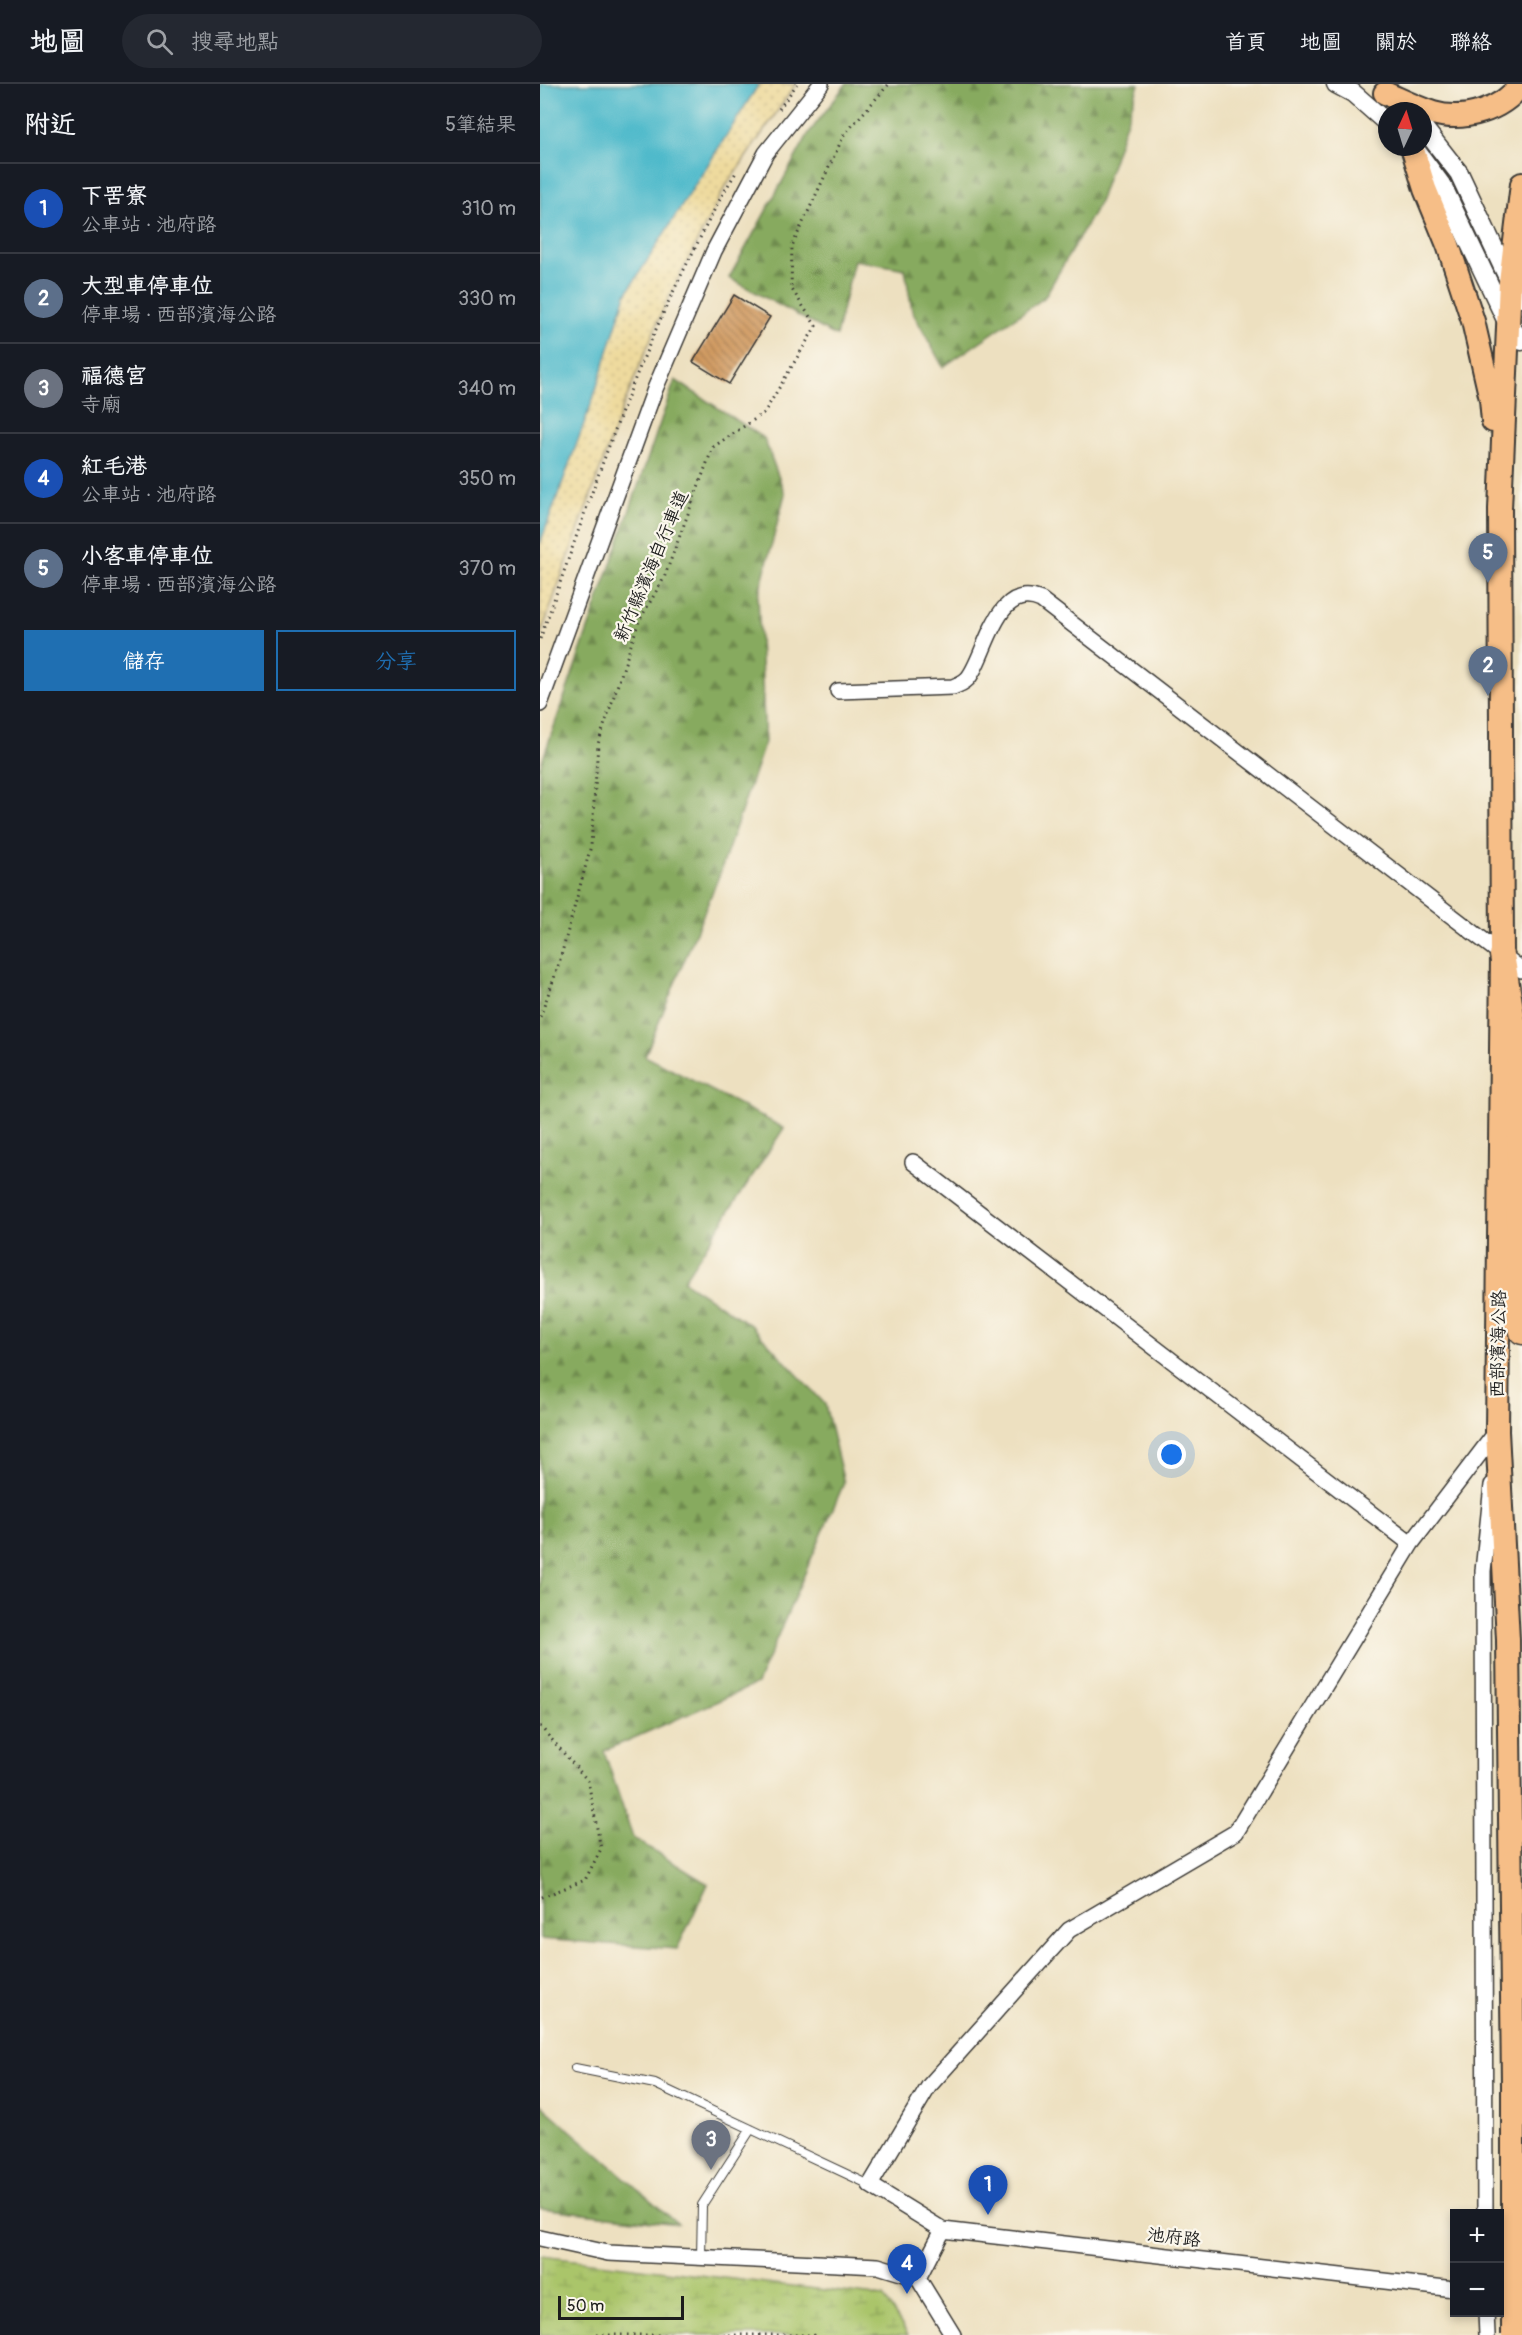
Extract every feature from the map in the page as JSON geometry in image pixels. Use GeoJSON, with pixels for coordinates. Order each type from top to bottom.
{"type":"FeatureCollection","features":[{"type":"Feature","properties":{"kind":"highway"},"geometry":{"type":"LineString","coordinates":[[1502,955],[1520,1062],[1518,1310],[1522,1332]]}},
{"type":"Feature","properties":{"kind":"main road"},"geometry":{"type":"LineString","coordinates":[[1380,88],[1434,114],[1454,116],[1487,112],[1514,94],[1521,84]]}},
{"type":"Feature","properties":{"kind":"main road"},"geometry":{"type":"LineString","coordinates":[[1416,156],[1425,189],[1448,245],[1473,321],[1491,399],[1500,509]]}},
{"type":"Feature","properties":{"kind":"main road","name":"西部濱海公路"},"geometry":{"type":"LineString","coordinates":[[1513,2335],[1508,1640],[1497,1431],[1502,955],[1500,509],[1508,324],[1516,290],[1522,184]]}},
{"type":"Feature","properties":{"kind":"street"},"geometry":{"type":"LineString","coordinates":[[540,704],[655,389],[714,251],[766,153],[821,84]]}},
{"type":"Feature","properties":{"kind":"street"},"geometry":{"type":"LineString","coordinates":[[1336,84],[1353,93],[1378,115]]}},
{"type":"Feature","properties":{"kind":"street"},"geometry":{"type":"LineString","coordinates":[[1380,88],[1396,102]]}},
{"type":"Feature","properties":{"kind":"street"},"geometry":{"type":"LineString","coordinates":[[1432,138],[1459,173],[1516,290]]}},
{"type":"Feature","properties":{"kind":"street"},"geometry":{"type":"LineString","coordinates":[[1420,156],[1443,187],[1508,324],[1522,342]]}},
{"type":"Feature","properties":{"kind":"street"},"geometry":{"type":"LineString","coordinates":[[838,691],[953,687],[964,682],[970,676],[990,629],[996,621],[1015,599],[1032,596],[1041,600],[1522,970]]}},
{"type":"Feature","properties":{"kind":"street"},"geometry":{"type":"LineString","coordinates":[[913,1162],[1411,1544]]}},
{"type":"Feature","properties":{"kind":"street"},"geometry":{"type":"LineString","coordinates":[[918,2278],[943,2230],[870,2185],[929,2086],[1069,1930],[1236,1832],[1411,1544],[1497,1431]]}},
{"type":"Feature","properties":{"kind":"street"},"geometry":{"type":"LineString","coordinates":[[1485,2209],[1483,1571],[1497,1431]]}},
{"type":"Feature","properties":{"kind":"street","name":"池府路"},"geometry":{"type":"LineString","coordinates":[[943,2230],[1450,2288]]}},
{"type":"Feature","properties":{"kind":"street"},"geometry":{"type":"LineString","coordinates":[[540,2238],[608,2253],[878,2266],[918,2278],[953,2335]]}},
{"type":"Feature","properties":{"kind":"street"},"geometry":{"type":"LineString","coordinates":[[1504,2300],[1522,2307]]}},
{"type":"Feature","properties":{"kind":"street"},"geometry":{"type":"LineString","coordinates":[[1486,2317],[1487,2335]]}},
{"type":"Feature","properties":{"kind":"lane"},"geometry":{"type":"LineString","coordinates":[[576,2068],[655,2084],[870,2185]]}},
{"type":"Feature","properties":{"kind":"lane"},"geometry":{"type":"LineString","coordinates":[[701,2258],[702,2205],[751,2129]]}},
{"type":"Feature","properties":{"kind":"path","name":"新竹縣濱海自行車道"},"geometry":{"type":"LineString","coordinates":[[540,1017],[558,967],[591,846],[598,744],[639,621],[664,578],[713,447],[764,413],[816,326],[791,288],[792,246],[844,135],[889,84]]}},
{"type":"Feature","properties":{"kind":"path"},"geometry":{"type":"LineString","coordinates":[[540,1726],[588,1781],[601,1849],[585,1880],[540,1898]]}},
{"type":"Feature","properties":{"kind":"path"},"geometry":{"type":"LineString","coordinates":[[597,2335],[815,2335]]}},
{"type":"Feature","properties":{"kind":"green space"},"geometry":{"type":"Polygon","coordinates":[[[846,84],[1139,84],[1099,203],[1044,298],[943,367],[912,311],[905,269],[854,260],[836,336],[729,278],[809,133],[846,84]]]}},
{"type":"Feature","properties":{"kind":"green space"},"geometry":{"type":"Polygon","coordinates":[[[675,380],[764,438],[785,494],[758,597],[765,742],[719,876],[645,1056],[784,1128],[683,1281],[752,1326],[825,1404],[844,1483],[757,1684],[604,1751],[633,1838],[708,1884],[677,1949],[540,1939],[540,767],[675,380]]]}},
{"type":"Feature","properties":{"kind":"green space"},"geometry":{"type":"Polygon","coordinates":[[[540,2104],[678,2224],[540,2208],[540,2104]]]}},
{"type":"Feature","properties":{"kind":"green space"},"geometry":{"type":"Polygon","coordinates":[[[540,2256],[884,2297],[908,2335],[540,2335],[540,2256]]]}},
{"type":"Feature","properties":{"kind":"sand"},"geometry":{"type":"Polygon","coordinates":[[[728,84],[796,84],[724,189],[664,307],[622,409],[540,636],[540,502],[614,279],[728,84]]]}},
{"type":"Feature","properties":{"kind":"water"},"geometry":{"type":"Polygon","coordinates":[[[540,84],[759,84],[626,294],[593,399],[540,544],[540,84]]]}},
{"type":"Feature","properties":{"kind":"building"},"geometry":{"type":"Polygon","coordinates":[[[734,295],[770,317],[729,384],[693,362],[734,295]]]}},
{"type":"Feature","properties":{"kind":"place","name":"小客車停車位"},"geometry":{"type":"Point","coordinates":[1488,583]}},
{"type":"Feature","properties":{"kind":"place","name":"大型車停車位"},"geometry":{"type":"Point","coordinates":[1488,696]}},
{"type":"Feature","properties":{"kind":"place","name":"福德宮"},"geometry":{"type":"Point","coordinates":[711,2170]}},
{"type":"Feature","properties":{"kind":"place","name":"下罟寮"},"geometry":{"type":"Point","coordinates":[988,2215]}},
{"type":"Feature","properties":{"kind":"place","name":"紅毛港"},"geometry":{"type":"Point","coordinates":[907,2294]}}]}
